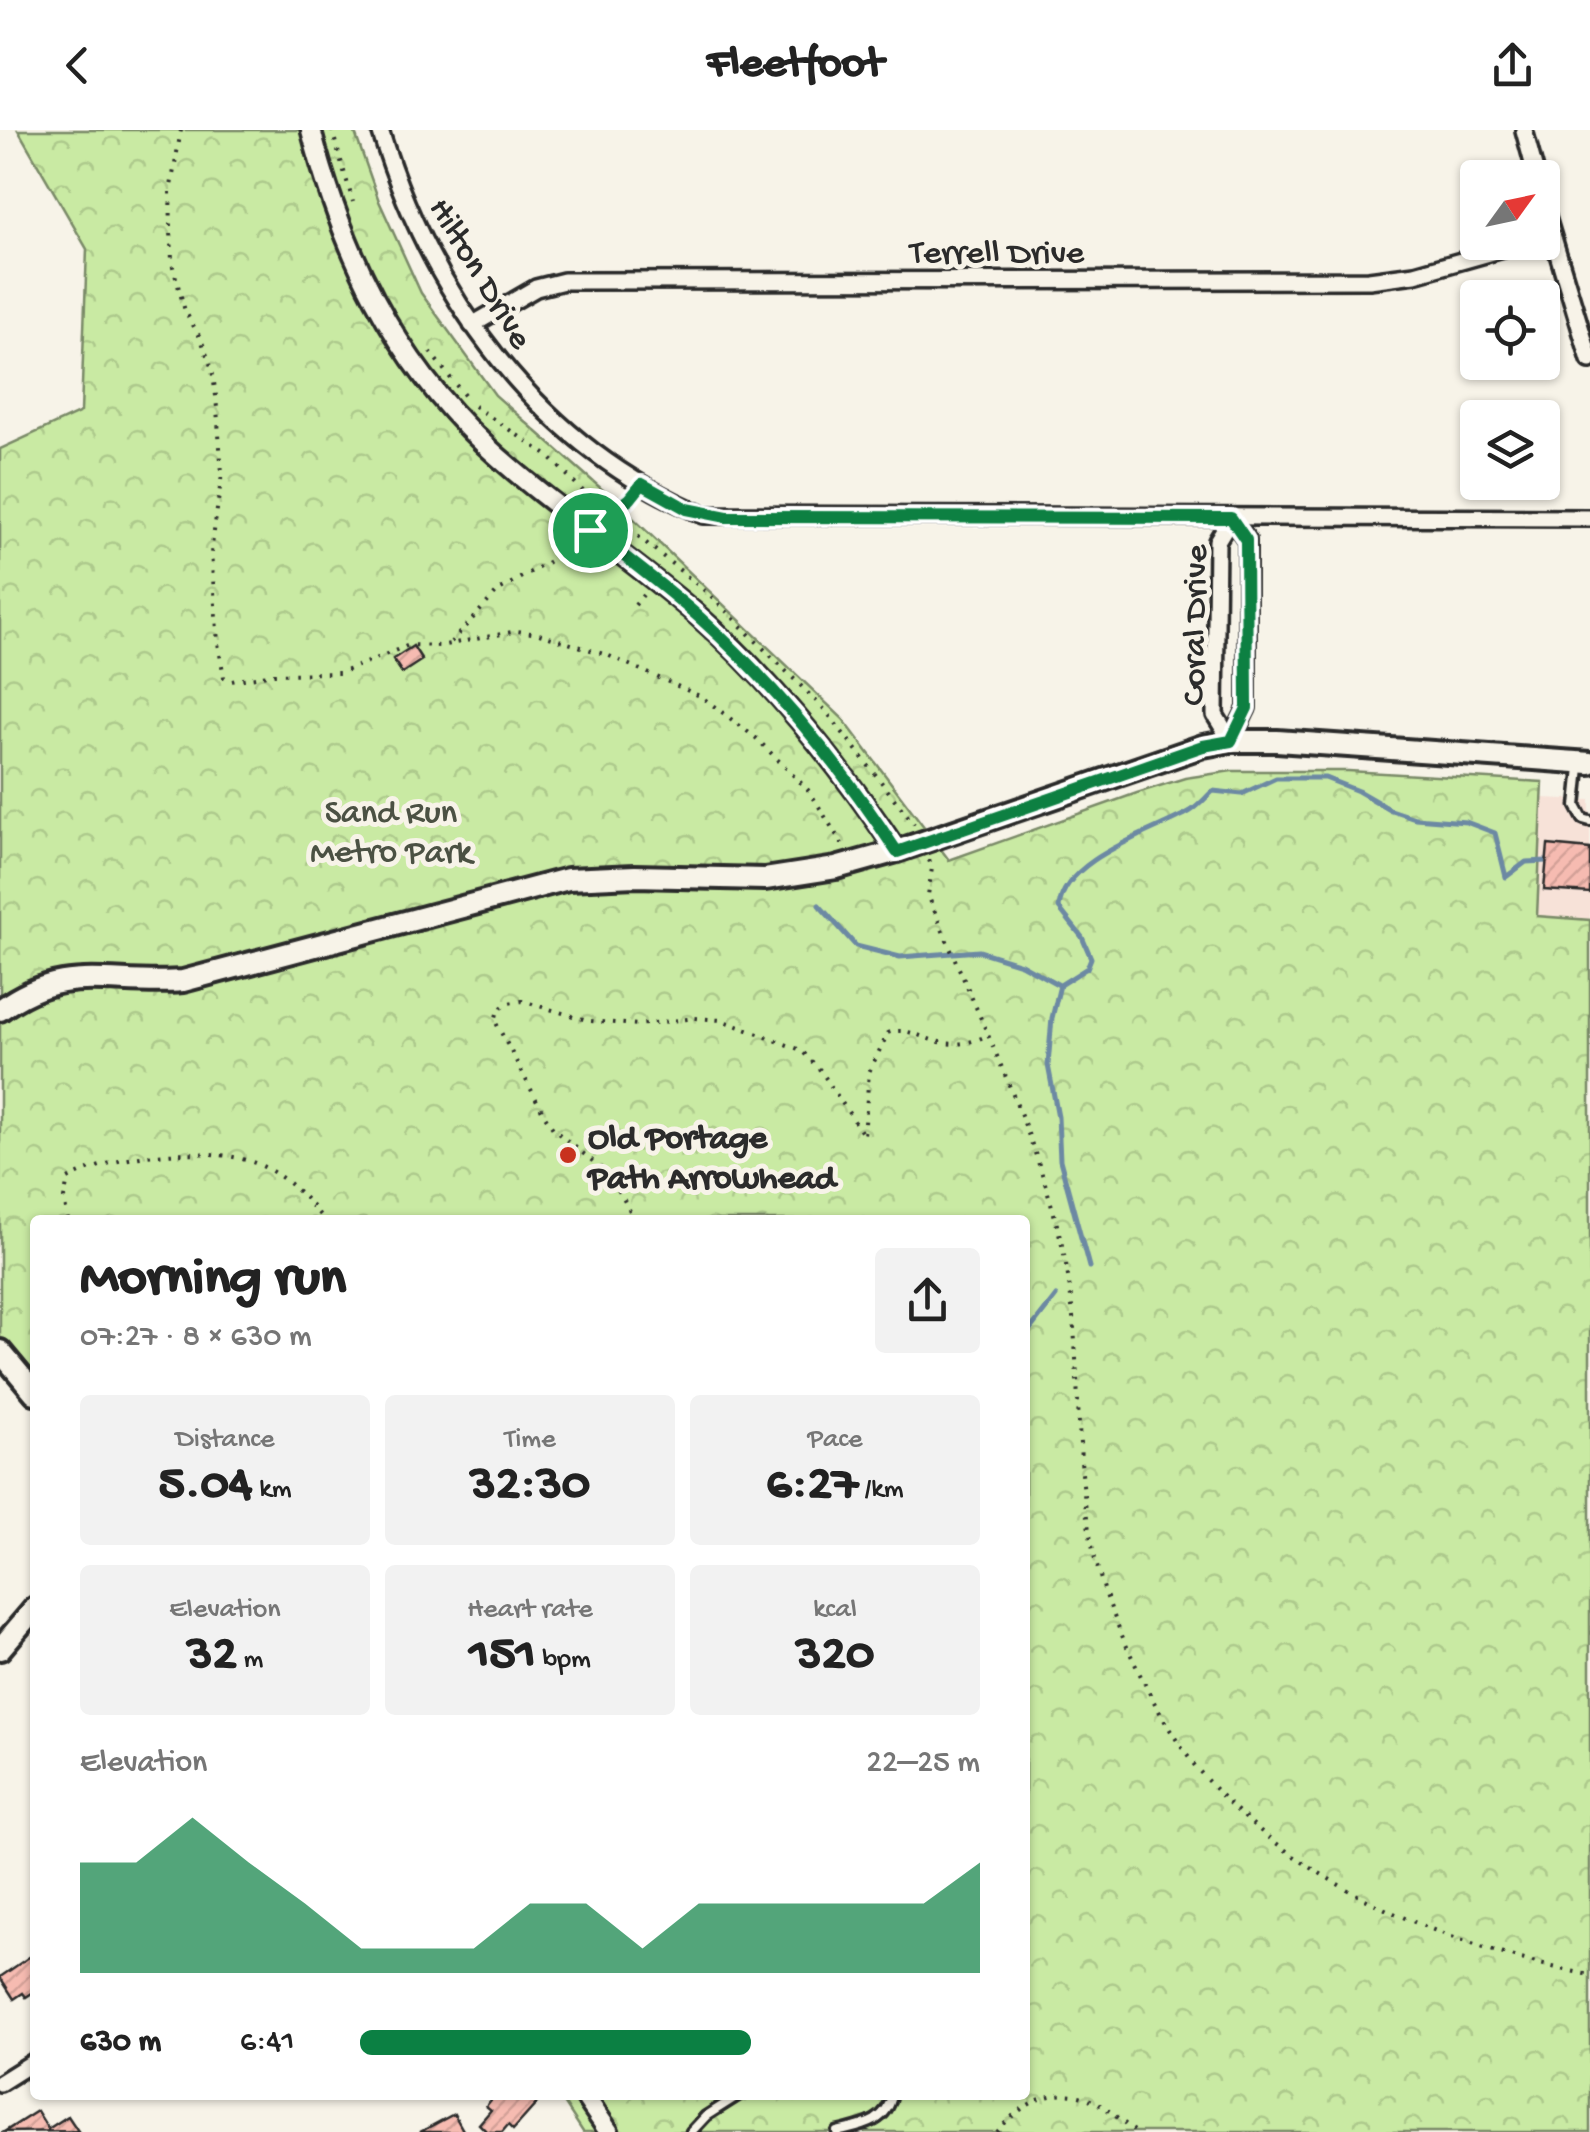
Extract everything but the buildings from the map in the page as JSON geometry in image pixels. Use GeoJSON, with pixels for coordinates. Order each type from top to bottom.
{"type":"FeatureCollection","features":[{"type":"Feature","properties":{"kind":"main road"},"geometry":{"type":"LineString","coordinates":[[0,1010],[48,983],[78,979],[183,981],[568,879],[766,879],[836,868],[897,852],[1203,746],[1231,741],[1277,740],[1585,762]]}},
{"type":"Feature","properties":{"kind":"main road"},"geometry":{"type":"LineString","coordinates":[[0,1351],[30,1386]]}},
{"type":"Feature","properties":{"kind":"main road"},"geometry":{"type":"LineString","coordinates":[[0,1649],[30,1615]]}},
{"type":"Feature","properties":{"kind":"street"},"geometry":{"type":"LineString","coordinates":[[311,130],[333,208],[360,273],[408,357],[434,390],[482,442],[699,616],[750,666],[836,765],[897,852]]}},
{"type":"Feature","properties":{"kind":"street","name":"Hilton Drive"},"geometry":{"type":"LineString","coordinates":[[380,130],[415,221],[472,325],[538,406],[583,444],[687,509],[716,516],[1590,518]]}},
{"type":"Feature","properties":{"kind":"street"},"geometry":{"type":"LineString","coordinates":[[1524,130],[1532,160]]}},
{"type":"Feature","properties":{"kind":"street","name":"Terrell Drive"},"geometry":{"type":"LineString","coordinates":[[472,325],[536,288],[564,280],[1369,280],[1414,274],[1464,260]]}},
{"type":"Feature","properties":{"kind":"street"},"geometry":{"type":"LineString","coordinates":[[1554,260],[1590,360]]}},
{"type":"Feature","properties":{"kind":"street","name":"Coral Drive"},"geometry":{"type":"LineString","coordinates":[[1231,518],[1246,540],[1247,708],[1231,741],[1216,715],[1217,542],[1231,518]]}},
{"type":"Feature","properties":{"kind":"street"},"geometry":{"type":"LineString","coordinates":[[0,2084],[30,2064]]}},
{"type":"Feature","properties":{"kind":"street"},"geometry":{"type":"LineString","coordinates":[[587,2100],[609,2132]]}},
{"type":"Feature","properties":{"kind":"lane"},"geometry":{"type":"LineString","coordinates":[[1585,762],[1576,806],[1583,818],[1590,821]]}},
{"type":"Feature","properties":{"kind":"lane"},"geometry":{"type":"LineString","coordinates":[[692,2132],[706,2116],[731,2100]]}},
{"type":"Feature","properties":{"kind":"lane"},"geometry":{"type":"LineString","coordinates":[[838,2132],[883,2116],[891,2100]]}},
{"type":"Feature","properties":{"kind":"path"},"geometry":{"type":"LineString","coordinates":[[181,130],[170,192],[172,263],[185,310],[212,369],[216,396],[222,473],[211,552],[224,678],[231,681],[274,674],[340,673],[408,645],[448,644],[517,631],[539,634],[607,655],[702,697],[756,738],[810,792],[842,844]]}},
{"type":"Feature","properties":{"kind":"path"},"geometry":{"type":"LineString","coordinates":[[332,130],[354,204]]}},
{"type":"Feature","properties":{"kind":"path"},"geometry":{"type":"LineString","coordinates":[[428,348],[470,403],[547,455],[687,574],[768,651],[825,710],[913,821]]}},
{"type":"Feature","properties":{"kind":"path"},"geometry":{"type":"LineString","coordinates":[[448,644],[490,598],[550,561],[612,514],[642,484]]}},
{"type":"Feature","properties":{"kind":"path"},"geometry":{"type":"LineString","coordinates":[[928,896],[1046,1186],[1071,1292],[1090,1536],[1103,1587],[1146,1687],[1182,1748],[1205,1778],[1258,1830],[1344,1888],[1451,1936],[1539,1966],[1590,1975]]}},
{"type":"Feature","properties":{"kind":"path"},"geometry":{"type":"LineString","coordinates":[[633,1215],[610,1175],[554,1130],[544,1116],[495,1021],[498,1010],[508,1003],[522,1001],[590,1021],[638,1025],[708,1018],[786,1042],[812,1058],[864,1136],[869,1072],[888,1033],[898,1029],[948,1046],[965,1045],[986,1036]]}},
{"type":"Feature","properties":{"kind":"path"},"geometry":{"type":"LineString","coordinates":[[67,1215],[64,1199],[68,1179],[176,1152],[232,1157],[262,1166],[303,1195],[320,1215]]}},
{"type":"Feature","properties":{"kind":"path"},"geometry":{"type":"LineString","coordinates":[[997,2132],[1025,2106],[1054,2094],[1098,2104],[1136,2132]]}},
{"type":"Feature","properties":{"kind":"shaded area"},"geometry":{"type":"Polygon","coordinates":[[[1542,798],[1590,800],[1590,920],[1537,916],[1542,798]]]}},
{"type":"Feature","properties":{"kind":"green space","name":"Sand Run Metro Park"},"geometry":{"type":"Polygon","coordinates":[[[18,130],[354,130],[379,201],[421,293],[495,395],[613,499],[843,719],[949,860],[1137,793],[1185,778],[1232,771],[1348,771],[1543,782],[1537,916],[1590,920],[1590,2132],[583,2132],[562,2100],[1030,2100],[1030,1215],[30,1215],[30,1385],[0,1351],[0,449],[81,412],[87,249],[18,130]]]}},
{"type":"Feature","properties":{"kind":"waterway"},"geometry":{"type":"LineString","coordinates":[[1089,1267],[1060,1160],[1058,1117],[1048,1065],[1052,1018],[1060,985],[1087,968],[1091,958],[1082,937],[1059,908],[1064,891],[1076,875],[1111,850],[1189,812],[1213,791],[1242,794],[1276,778],[1325,778],[1415,818],[1466,822],[1495,833],[1506,877],[1526,862],[1547,861]]}},
{"type":"Feature","properties":{"kind":"waterway"},"geometry":{"type":"LineString","coordinates":[[819,905],[856,946],[900,957],[979,951],[1021,964],[1059,985]]}},
{"type":"Feature","properties":{"kind":"waterway"},"geometry":{"type":"LineString","coordinates":[[1030,1330],[1056,1296]]}},
{"type":"Feature","properties":{"kind":"place","name":"Old Portage Path Arrowhead"},"geometry":{"type":"Point","coordinates":[568,1155]}},
{"type":"Feature","properties":{"kind":"route"},"geometry":{"type":"LineString","coordinates":[[642,484],[687,509],[727,517],[1231,518],[1246,540],[1247,708],[1231,741],[1203,746],[897,852],[836,765],[750,666],[699,616],[590,530],[630,499],[642,484]]}}]}
